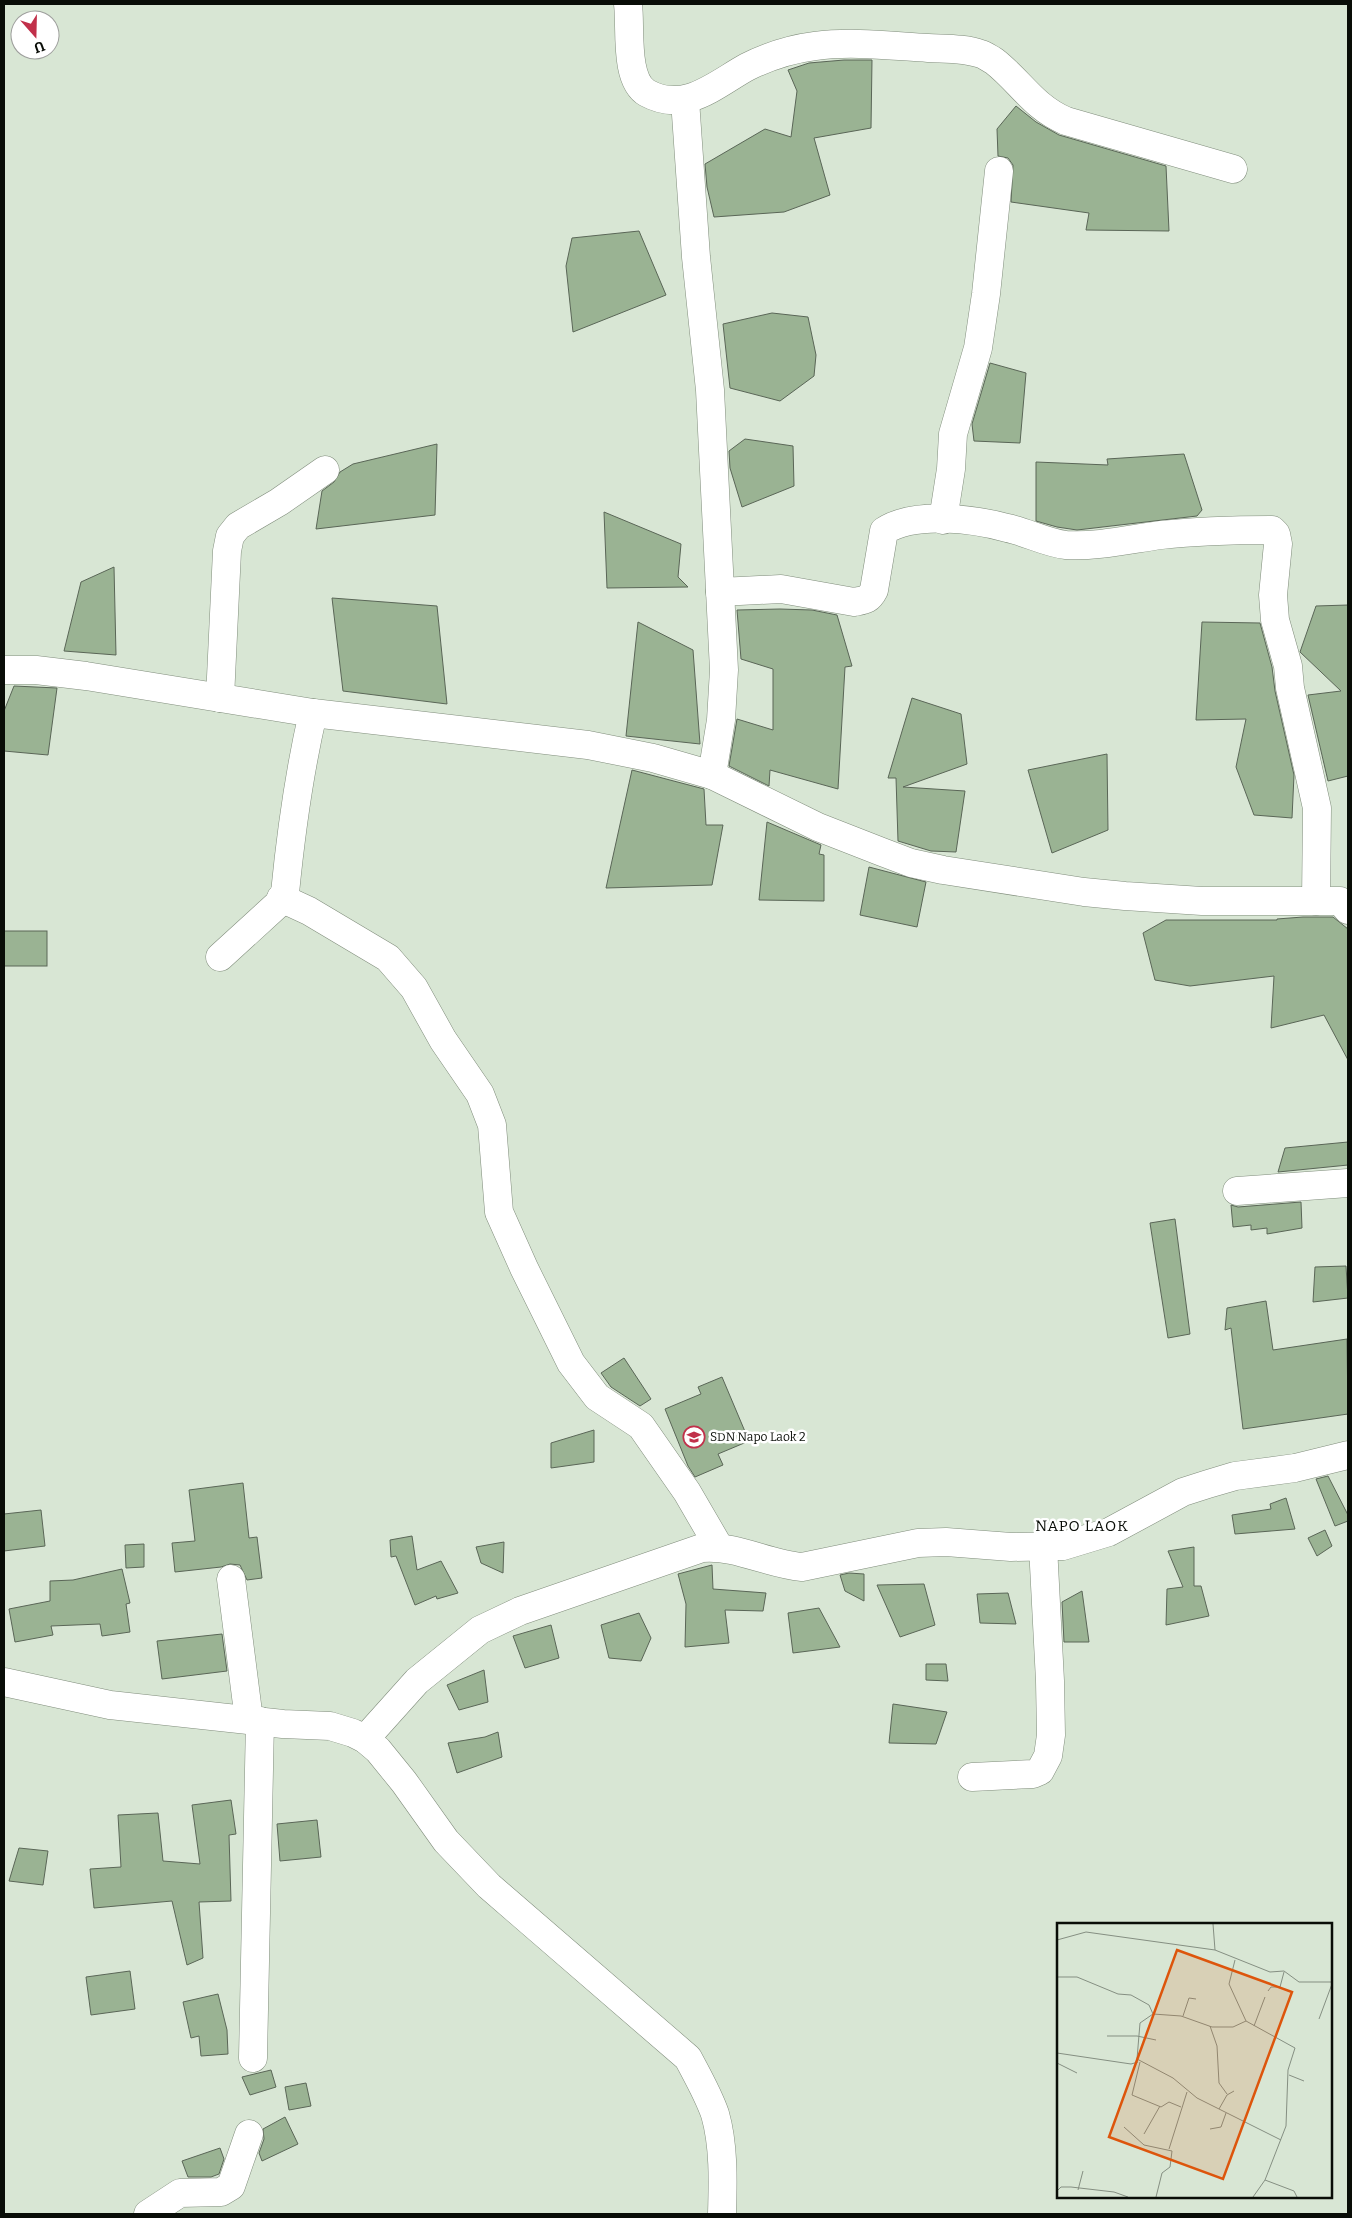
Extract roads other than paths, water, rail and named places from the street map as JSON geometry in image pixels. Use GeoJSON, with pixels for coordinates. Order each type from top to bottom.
{"type":"FeatureCollection","features":[{"type":"Feature","properties":{"kind":"street"},"geometry":{"type":"LineString","coordinates":[[628,4],[631,58],[637,82],[646,92],[669,100],[685,100],[699,96],[748,66],[789,50],[818,45],[881,45],[964,50],[982,54],[995,62],[1051,114],[1066,121],[1233,169]]}},
{"type":"Feature","properties":{"kind":"street"},"geometry":{"type":"LineString","coordinates":[[685,100],[696,257],[710,390],[724,670],[721,720],[712,775]]}},
{"type":"Feature","properties":{"kind":"street"},"geometry":{"type":"LineString","coordinates":[[943,520],[951,470],[953,434],[978,348],[986,294],[999,171]]}},
{"type":"Feature","properties":{"kind":"street"},"geometry":{"type":"LineString","coordinates":[[220,698],[227,551],[230,536],[238,526],[279,502],[325,470]]}},
{"type":"Feature","properties":{"kind":"street"},"geometry":{"type":"LineString","coordinates":[[4,670],[36,670],[86,676],[313,713],[588,745],[653,758],[712,775],[818,827],[919,865],[1084,892],[1125,896],[1202,900],[1338,900],[1290,688],[1288,666],[1275,620],[1273,595],[1278,544],[1276,534],[1272,530],[1173,534],[1066,545],[980,522],[922,518],[902,522],[884,531],[874,590],[870,598],[865,600],[854,602],[781,589],[720,592]]}},
{"type":"Feature","properties":{"kind":"street"},"geometry":{"type":"LineString","coordinates":[[220,957],[268,914],[284,893],[300,766],[313,713]]}},
{"type":"Feature","properties":{"kind":"street"},"geometry":{"type":"LineString","coordinates":[[281,898],[329,922],[388,958],[414,988],[443,1040],[480,1094],[492,1124],[500,1212],[524,1268],[571,1363],[597,1397],[641,1426],[687,1492],[719,1547]]}},
{"type":"Feature","properties":{"kind":"street"},"geometry":{"type":"LineString","coordinates":[[1238,1192],[1348,1183]]}},
{"type":"Feature","properties":{"kind":"street"},"geometry":{"type":"LineString","coordinates":[[365,1738],[417,1681],[480,1630],[520,1611],[702,1548],[719,1547],[757,1555],[786,1565],[802,1567],[918,1544],[946,1542],[1011,1547],[1063,1546],[1109,1532],[1183,1492],[1208,1484],[1235,1476],[1295,1468],[1348,1455]]}},
{"type":"Feature","properties":{"kind":"street"},"geometry":{"type":"LineString","coordinates":[[972,1777],[1033,1774],[1040,1772],[1048,1756],[1051,1735],[1050,1681],[1043,1546]]}},
{"type":"Feature","properties":{"kind":"street"},"geometry":{"type":"LineString","coordinates":[[231,1579],[254,1721],[254,2058]]}},
{"type":"Feature","properties":{"kind":"street"},"geometry":{"type":"LineString","coordinates":[[4,1682],[110,1705],[254,1721],[330,1726],[365,1738],[378,1750],[446,1840],[489,1886],[688,2058],[706,2090],[715,2116],[722,2157],[722,2214]]}},
{"type":"Feature","properties":{"kind":"street"},"geometry":{"type":"LineString","coordinates":[[148,2214],[180,2193],[221,2192],[231,2186],[249,2134]]}},
{"type":"Feature","properties":{"kind":"place","name":"SDN Napo Laok 2"},"geometry":{"type":"Point","coordinates":[694,1437]}},
{"type":"Feature","properties":{"kind":"district","name":"NAPO LAOK"},"geometry":{"type":"Point","coordinates":[1082,1526]}}]}
